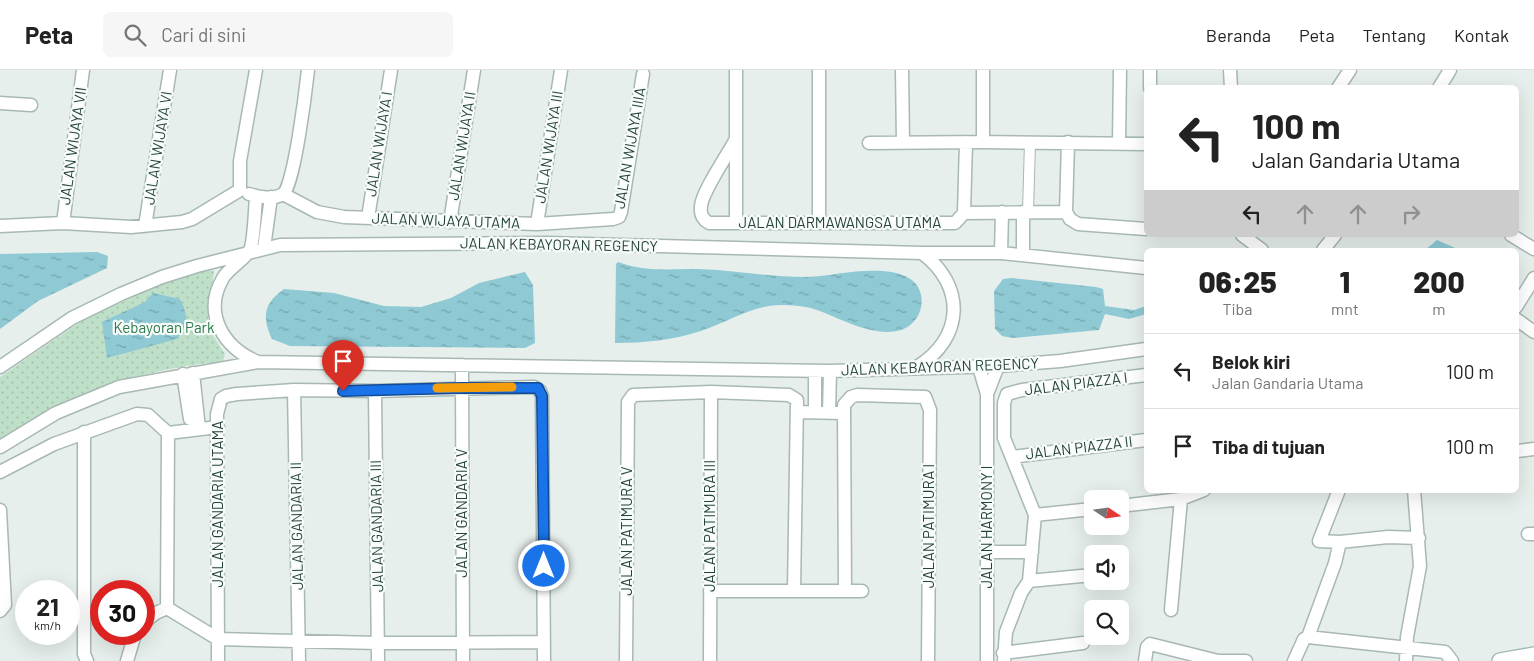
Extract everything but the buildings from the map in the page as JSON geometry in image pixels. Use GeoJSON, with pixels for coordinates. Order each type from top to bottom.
{"type":"FeatureCollection","features":[{"type":"Feature","properties":{"kind":"main road"},"geometry":{"type":"LineString","coordinates":[[1500,661],[1534,655]]}},
{"type":"Feature","properties":{"kind":"street","name":"JALAN WIJAYA VII"},"geometry":{"type":"LineString","coordinates":[[63,223],[83,70]]}},
{"type":"Feature","properties":{"kind":"street","name":"JALAN WIJAYA VI"},"geometry":{"type":"LineString","coordinates":[[145,226],[170,70]]}},
{"type":"Feature","properties":{"kind":"street"},"geometry":{"type":"LineString","coordinates":[[0,226],[63,223],[145,226],[192,219],[240,190],[240,161],[256,70]]}},
{"type":"Feature","properties":{"kind":"street"},"geometry":{"type":"LineString","coordinates":[[264,248],[277,196],[290,182],[308,70]]}},
{"type":"Feature","properties":{"kind":"street","name":"JALAN WIJAYA I"},"geometry":{"type":"LineString","coordinates":[[368,218],[391,70]]}},
{"type":"Feature","properties":{"kind":"street","name":"JALAN WIJAYA II"},"geometry":{"type":"LineString","coordinates":[[450,222],[474,70]]}},
{"type":"Feature","properties":{"kind":"street","name":"JALAN WIJAYA III"},"geometry":{"type":"LineString","coordinates":[[537,224],[561,70]]}},
{"type":"Feature","properties":{"kind":"street"},"geometry":{"type":"LineString","coordinates":[[736,70],[736,223]]}},
{"type":"Feature","properties":{"kind":"street"},"geometry":{"type":"LineString","coordinates":[[819,70],[819,222]]}},
{"type":"Feature","properties":{"kind":"street"},"geometry":{"type":"LineString","coordinates":[[902,70],[903,143]]}},
{"type":"Feature","properties":{"kind":"street"},"geometry":{"type":"LineString","coordinates":[[983,70],[983,142]]}},
{"type":"Feature","properties":{"kind":"street"},"geometry":{"type":"LineString","coordinates":[[1119,143],[1120,70]]}},
{"type":"Feature","properties":{"kind":"street"},"geometry":{"type":"LineString","coordinates":[[1150,70],[1150,85]]}},
{"type":"Feature","properties":{"kind":"street"},"geometry":{"type":"LineString","coordinates":[[1230,70],[1231,85]]}},
{"type":"Feature","properties":{"kind":"street"},"geometry":{"type":"LineString","coordinates":[[1340,85],[1350,70]]}},
{"type":"Feature","properties":{"kind":"street"},"geometry":{"type":"LineString","coordinates":[[1441,85],[1450,70]]}},
{"type":"Feature","properties":{"kind":"street","name":"JALAN WIJAYA IIIA"},"geometry":{"type":"LineString","coordinates":[[613,219],[621,212],[643,74]]}},
{"type":"Feature","properties":{"kind":"street"},"geometry":{"type":"LineString","coordinates":[[0,103],[32,105]]}},
{"type":"Feature","properties":{"kind":"street","name":"JALAN DARMAWANGSA UTAMA"},"geometry":{"type":"LineString","coordinates":[[736,139],[702,200],[700,208],[702,218],[707,222],[716,224],[819,222],[956,224],[964,212]]}},
{"type":"Feature","properties":{"kind":"street"},"geometry":{"type":"LineString","coordinates":[[966,142],[964,212],[1066,212]]}},
{"type":"Feature","properties":{"kind":"street"},"geometry":{"type":"LineString","coordinates":[[1023,254],[1030,142]]}},
{"type":"Feature","properties":{"kind":"street"},"geometry":{"type":"LineString","coordinates":[[869,143],[1068,142],[1144,144]]}},
{"type":"Feature","properties":{"kind":"street"},"geometry":{"type":"LineString","coordinates":[[1068,142],[1066,212],[1070,219],[1078,224],[1144,229]]}},
{"type":"Feature","properties":{"kind":"street","name":"JALAN WIJAYA UTAMA"},"geometry":{"type":"LineString","coordinates":[[240,190],[256,196],[277,196],[317,212],[344,218],[537,224],[613,219]]}},
{"type":"Feature","properties":{"kind":"street"},"geometry":{"type":"LineString","coordinates":[[256,196],[250,251],[233,265],[222,278],[216,294],[215,312],[220,329],[229,344],[242,355],[258,362]]}},
{"type":"Feature","properties":{"kind":"street"},"geometry":{"type":"LineString","coordinates":[[1002,212],[1002,253]]}},
{"type":"Feature","properties":{"kind":"street"},"geometry":{"type":"LineString","coordinates":[[1244,237],[1257,248]]}},
{"type":"Feature","properties":{"kind":"street"},"geometry":{"type":"LineString","coordinates":[[1324,248],[1333,237]]}},
{"type":"Feature","properties":{"kind":"street"},"geometry":{"type":"LineString","coordinates":[[1514,237],[1534,249]]}},
{"type":"Feature","properties":{"kind":"street","name":"JALAN KEBAYORAN REGENCY"},"geometry":{"type":"LineString","coordinates":[[0,367],[72,318],[121,294],[162,277],[250,251],[280,245],[546,242],[922,253],[1002,253],[1144,268]]}},
{"type":"Feature","properties":{"kind":"street"},"geometry":{"type":"LineString","coordinates":[[916,367],[929,359],[940,348],[948,335],[953,320],[954,304],[951,289],[944,274],[934,262],[922,253]]}},
{"type":"Feature","properties":{"kind":"street"},"geometry":{"type":"LineString","coordinates":[[1519,302],[1534,278]]}},
{"type":"Feature","properties":{"kind":"street"},"geometry":{"type":"LineString","coordinates":[[1519,321],[1534,332]]}},
{"type":"Feature","properties":{"kind":"street","name":"JALAN KEBAYORAN REGENCY"},"geometry":{"type":"LineString","coordinates":[[0,447],[56,413],[119,387],[258,362],[830,371],[998,366],[1060,361],[1144,350]]}},
{"type":"Feature","properties":{"kind":"street","name":"JALAN GANDARIA V"},"geometry":{"type":"LineString","coordinates":[[462,365],[463,661]]}},
{"type":"Feature","properties":{"kind":"street","name":"JALAN HARMONY I"},"geometry":{"type":"LineString","coordinates":[[987,394],[998,366]]}},
{"type":"Feature","properties":{"kind":"street","name":"JALAN HARMONY I"},"geometry":{"type":"LineString","coordinates":[[979,367],[987,394],[987,661]]}},
{"type":"Feature","properties":{"kind":"street"},"geometry":{"type":"LineString","coordinates":[[814,412],[815,371]]}},
{"type":"Feature","properties":{"kind":"street"},"geometry":{"type":"LineString","coordinates":[[829,413],[830,371]]}},
{"type":"Feature","properties":{"kind":"street"},"geometry":{"type":"LineString","coordinates":[[188,374],[195,429]]}},
{"type":"Feature","properties":{"kind":"street","name":"JALAN PIAZZA I"},"geometry":{"type":"LineString","coordinates":[[1012,457],[1004,438],[1004,403],[1007,394],[1022,390],[1144,375]]}},
{"type":"Feature","properties":{"kind":"street","name":"JALAN GANDARIA UTAMA"},"geometry":{"type":"LineString","coordinates":[[218,661],[218,408],[222,399],[226,396],[294,390],[375,391],[534,387],[540,391],[542,396],[544,642]]}},
{"type":"Feature","properties":{"kind":"street","name":"JALAN GANDARIA II"},"geometry":{"type":"LineString","coordinates":[[294,390],[300,661]]}},
{"type":"Feature","properties":{"kind":"street","name":"JALAN GANDARIA III"},"geometry":{"type":"LineString","coordinates":[[375,391],[378,661]]}},
{"type":"Feature","properties":{"kind":"street"},"geometry":{"type":"LineString","coordinates":[[711,392],[794,396],[797,400],[794,591]]}},
{"type":"Feature","properties":{"kind":"street","name":"JALAN PATIMURA V"},"geometry":{"type":"LineString","coordinates":[[626,661],[628,402],[633,395],[711,392]]}},
{"type":"Feature","properties":{"kind":"street","name":"JALAN PATIMURA III"},"geometry":{"type":"LineString","coordinates":[[710,661],[711,392]]}},
{"type":"Feature","properties":{"kind":"street","name":"JALAN PATIMURA I"},"geometry":{"type":"LineString","coordinates":[[843,413],[844,405],[854,396],[921,396],[927,399],[930,410],[928,661]]}},
{"type":"Feature","properties":{"kind":"street"},"geometry":{"type":"LineString","coordinates":[[798,412],[843,413],[845,591]]}},
{"type":"Feature","properties":{"kind":"street"},"geometry":{"type":"LineString","coordinates":[[0,472],[54,444],[84,432],[143,413],[148,415],[168,433],[168,608]]}},
{"type":"Feature","properties":{"kind":"street"},"geometry":{"type":"LineString","coordinates":[[168,433],[218,427]]}},
{"type":"Feature","properties":{"kind":"street"},"geometry":{"type":"LineString","coordinates":[[84,432],[84,654],[87,661]]}},
{"type":"Feature","properties":{"kind":"street","name":"JALAN PIAZZA II"},"geometry":{"type":"LineString","coordinates":[[1012,457],[1144,440]]}},
{"type":"Feature","properties":{"kind":"street"},"geometry":{"type":"LineString","coordinates":[[1519,451],[1534,449]]}},
{"type":"Feature","properties":{"kind":"street"},"geometry":{"type":"LineString","coordinates":[[1012,457],[1035,516],[1029,581],[1015,607],[1006,632],[1003,657],[1083,643]]}},
{"type":"Feature","properties":{"kind":"street"},"geometry":{"type":"LineString","coordinates":[[1129,505],[1181,499],[1196,493]]}},
{"type":"Feature","properties":{"kind":"street"},"geometry":{"type":"LineString","coordinates":[[1338,493],[1319,541],[1340,542],[1388,538],[1419,538]]}},
{"type":"Feature","properties":{"kind":"street"},"geometry":{"type":"LineString","coordinates":[[1406,655],[1420,566],[1414,493]]}},
{"type":"Feature","properties":{"kind":"street"},"geometry":{"type":"LineString","coordinates":[[1171,610],[1181,499]]}},
{"type":"Feature","properties":{"kind":"street"},"geometry":{"type":"LineString","coordinates":[[0,510],[5,605],[0,611]]}},
{"type":"Feature","properties":{"kind":"street"},"geometry":{"type":"LineString","coordinates":[[1035,516],[1084,510]]}},
{"type":"Feature","properties":{"kind":"street"},"geometry":{"type":"LineString","coordinates":[[1294,661],[1304,639],[1308,637],[1336,563],[1340,542]]}},
{"type":"Feature","properties":{"kind":"street"},"geometry":{"type":"LineString","coordinates":[[987,552],[1032,552]]}},
{"type":"Feature","properties":{"kind":"street"},"geometry":{"type":"LineString","coordinates":[[1029,581],[1084,575]]}},
{"type":"Feature","properties":{"kind":"street"},"geometry":{"type":"LineString","coordinates":[[710,591],[862,591]]}},
{"type":"Feature","properties":{"kind":"street"},"geometry":{"type":"LineString","coordinates":[[168,608],[218,639],[378,643],[544,642],[544,661]]}},
{"type":"Feature","properties":{"kind":"street"},"geometry":{"type":"LineString","coordinates":[[155,614],[168,608]]}},
{"type":"Feature","properties":{"kind":"street"},"geometry":{"type":"LineString","coordinates":[[1308,637],[1406,655],[1444,652],[1452,661]]}},
{"type":"Feature","properties":{"kind":"street"},"geometry":{"type":"LineString","coordinates":[[1145,661],[1147,647],[1150,644],[1218,661],[1246,661]]}},
{"type":"Feature","properties":{"kind":"street"},"geometry":{"type":"LineString","coordinates":[[127,661],[132,645]]}},
{"type":"Feature","properties":{"kind":"green space","name":"Kebayoran Park"},"geometry":{"type":"Polygon","coordinates":[[[204,269],[214,271],[208,318],[212,334],[225,354],[223,362],[167,369],[112,384],[57,408],[0,442],[0,377],[86,318],[158,286],[204,269]]]}},
{"type":"Feature","properties":{"kind":"water"},"geometry":{"type":"Polygon","coordinates":[[[1437,240],[1455,248],[1427,248],[1437,240]]]}},
{"type":"Feature","properties":{"kind":"water"},"geometry":{"type":"Polygon","coordinates":[[[97,252],[108,256],[107,268],[38,301],[0,329],[0,254],[97,252]]]}},
{"type":"Feature","properties":{"kind":"water"},"geometry":{"type":"Polygon","coordinates":[[[618,262],[647,269],[697,269],[792,277],[863,271],[887,271],[902,275],[915,283],[921,293],[922,300],[920,312],[913,323],[901,330],[891,332],[869,330],[809,308],[780,305],[749,311],[701,331],[680,337],[648,342],[615,343],[616,264],[618,262]]]}},
{"type":"Feature","properties":{"kind":"water"},"geometry":{"type":"Polygon","coordinates":[[[525,272],[533,285],[535,343],[525,348],[290,346],[272,339],[267,324],[266,311],[268,306],[284,289],[334,293],[384,306],[421,307],[451,298],[479,283],[525,272]]]}},
{"type":"Feature","properties":{"kind":"water"},"geometry":{"type":"Polygon","coordinates":[[[1012,278],[1096,287],[1103,289],[1105,306],[1134,310],[1144,307],[1144,315],[1129,319],[1105,314],[1099,330],[1013,338],[1002,336],[995,329],[994,291],[1003,279],[1012,278]]]}},
{"type":"Feature","properties":{"kind":"water"},"geometry":{"type":"Polygon","coordinates":[[[153,293],[180,299],[186,315],[184,329],[181,334],[177,339],[107,358],[102,322],[145,302],[153,293]]]}},
{"type":"Feature","properties":{"kind":"slow traffic"},"geometry":{"type":"LineString","coordinates":[[437,388],[512,387]]}},
{"type":"Feature","properties":{"kind":"route"},"geometry":{"type":"LineString","coordinates":[[343,391],[538,388],[542,396],[544,566]]}}]}
